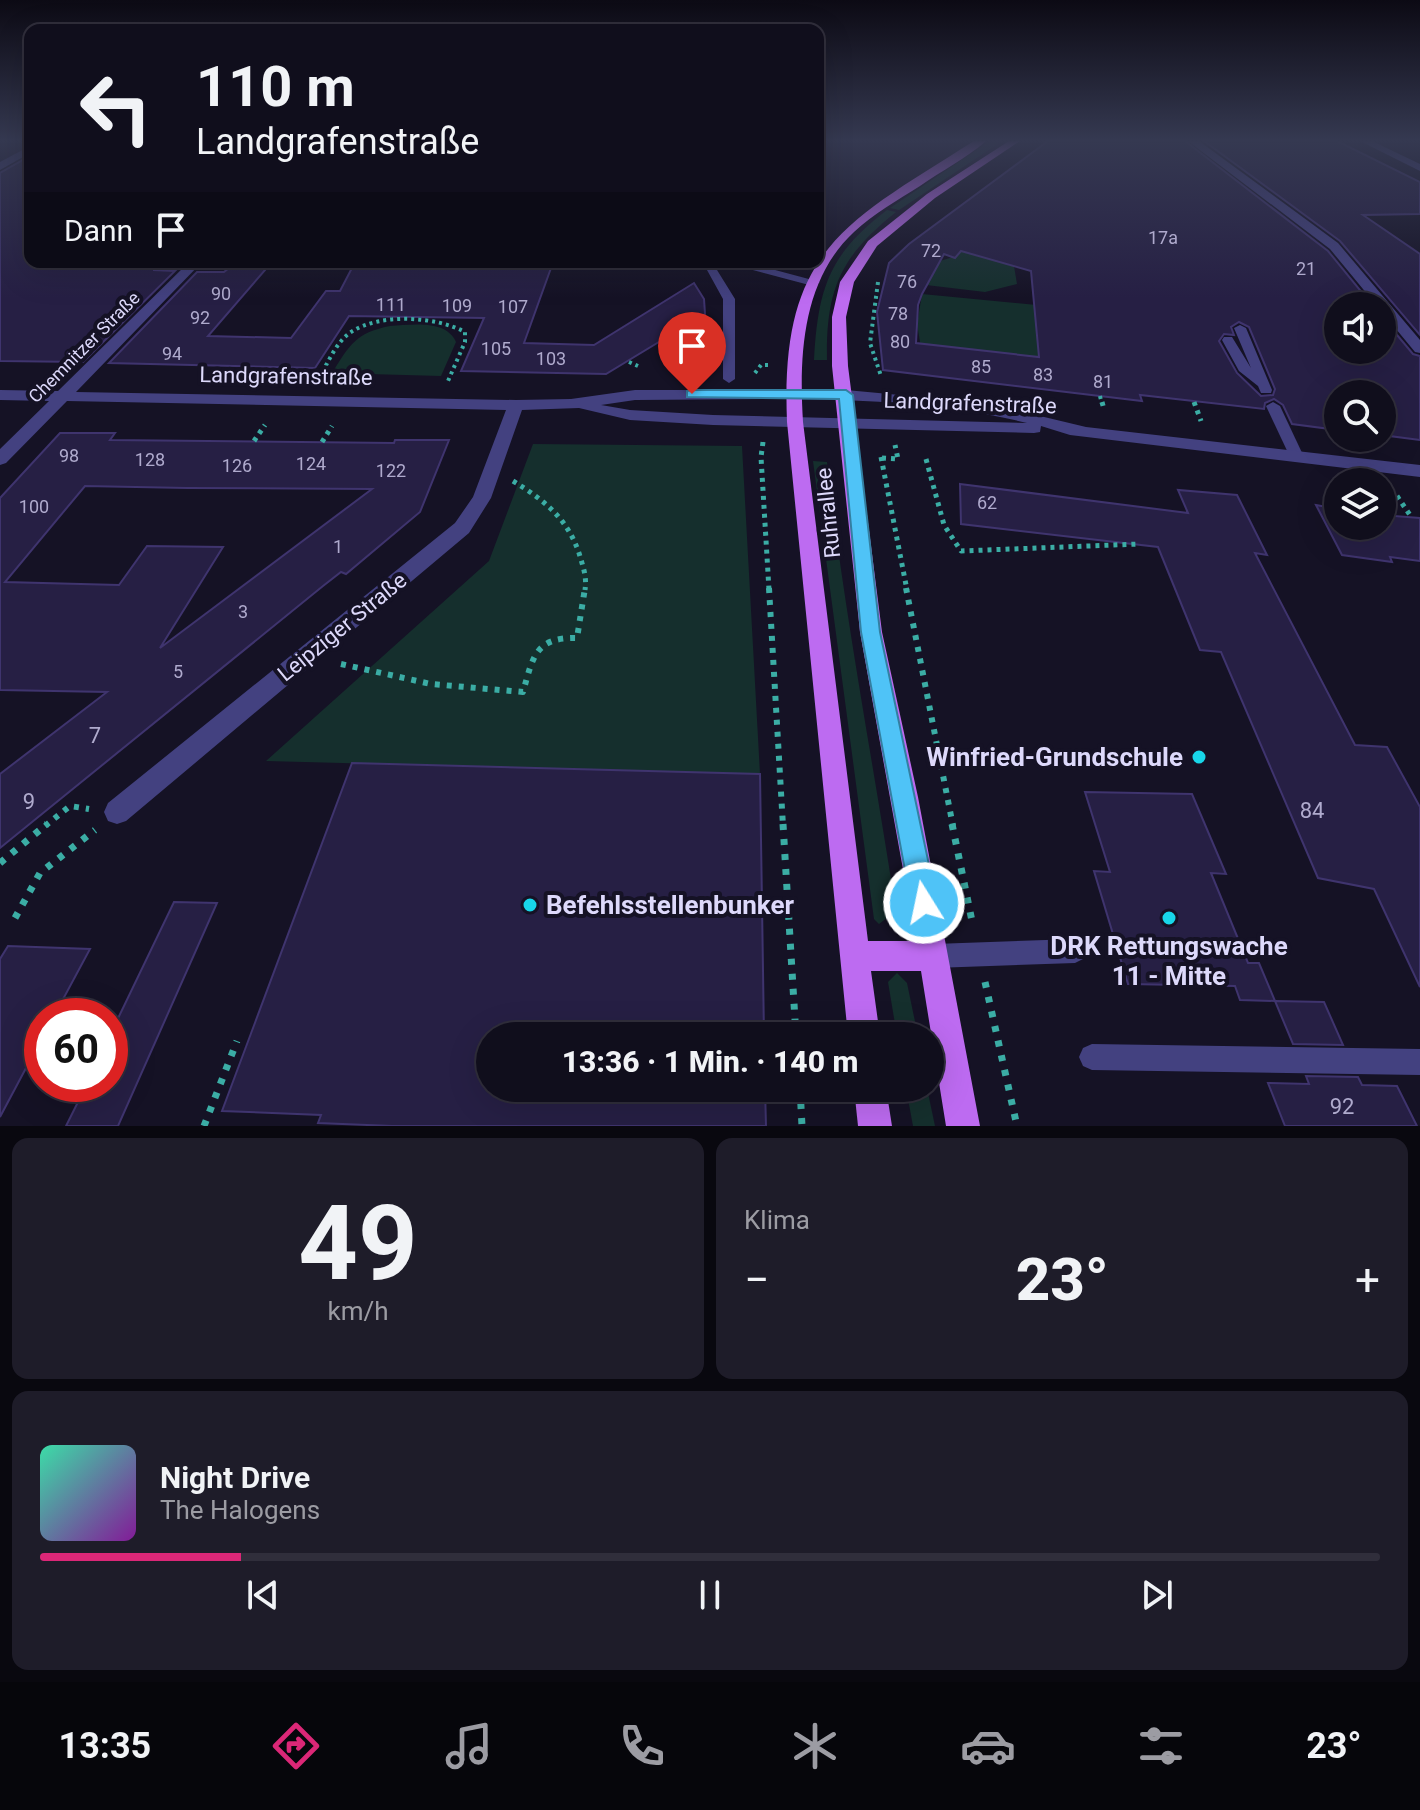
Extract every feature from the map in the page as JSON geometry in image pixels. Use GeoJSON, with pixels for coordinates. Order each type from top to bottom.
{"type":"FeatureCollection","features":[{"type":"Feature","properties":{"kind":"main road","name":"Ruhrallee"},"geometry":{"type":"LineString","coordinates":[[824,261],[848,231],[903,194]]}},
{"type":"Feature","properties":{"kind":"main road","name":"Ruhrallee"},"geometry":{"type":"LineString","coordinates":[[938,194],[900,219],[872,244],[850,276],[839,317],[840,366],[846,395],[871,632],[905,797],[963,1126]]}},
{"type":"Feature","properties":{"kind":"main road","name":"Ruhrallee"},"geometry":{"type":"LineString","coordinates":[[820,268],[801,312],[793,393],[862,1022]]}},
{"type":"Feature","properties":{"kind":"main road"},"geometry":{"type":"LineString","coordinates":[[854,956],[934,956]]}},
{"type":"Feature","properties":{"kind":"main road"},"geometry":{"type":"LineString","coordinates":[[872,1102],[875,1126]]}},
{"type":"Feature","properties":{"kind":"street"},"geometry":{"type":"LineString","coordinates":[[1264,194],[1334,246],[1420,349]]}},
{"type":"Feature","properties":{"kind":"street","name":"Chemnitzer Straße"},"geometry":{"type":"LineString","coordinates":[[0,459],[190,268]]}},
{"type":"Feature","properties":{"kind":"street"},"geometry":{"type":"LineString","coordinates":[[754,268],[813,282]]}},
{"type":"Feature","properties":{"kind":"street","name":"Landgrafenstraße"},"geometry":{"type":"LineString","coordinates":[[0,395],[516,405],[571,404],[635,395],[793,393],[986,408],[1080,430]]}},
{"type":"Feature","properties":{"kind":"street","name":"Landgrafenstraße"},"geometry":{"type":"LineString","coordinates":[[571,404],[630,415],[1080,430],[1420,471]]}},
{"type":"Feature","properties":{"kind":"street","name":"Leipziger Straße"},"geometry":{"type":"LineString","coordinates":[[117,812],[462,528],[482,498],[516,405]]}},
{"type":"Feature","properties":{"kind":"lane"},"geometry":{"type":"LineString","coordinates":[[712,268],[729,299],[729,379]]}},
{"type":"Feature","properties":{"kind":"lane"},"geometry":{"type":"LineString","coordinates":[[1228,340],[1243,368],[1265,387],[1240,328]]}},
{"type":"Feature","properties":{"kind":"lane"},"geometry":{"type":"LineString","coordinates":[[1273,406],[1297,457]]}},
{"type":"Feature","properties":{"kind":"lane"},"geometry":{"type":"LineString","coordinates":[[934,956],[1075,951]]}},
{"type":"Feature","properties":{"kind":"lane"},"geometry":{"type":"LineString","coordinates":[[1092,1057],[1420,1062]]}},
{"type":"Feature","properties":{"kind":"path"},"geometry":{"type":"LineString","coordinates":[[871,284],[874,276]]}},
{"type":"Feature","properties":{"kind":"path"},"geometry":{"type":"LineString","coordinates":[[873,367],[869,319],[880,276]]}},
{"type":"Feature","properties":{"kind":"path"},"geometry":{"type":"LineString","coordinates":[[319,378],[345,338],[354,330],[391,321],[438,322],[458,326],[465,332],[465,342],[448,381]]}},
{"type":"Feature","properties":{"kind":"path"},"geometry":{"type":"LineString","coordinates":[[865,331],[867,355]]}},
{"type":"Feature","properties":{"kind":"path"},"geometry":{"type":"LineString","coordinates":[[671,336],[678,338]]}},
{"type":"Feature","properties":{"kind":"path"},"geometry":{"type":"LineString","coordinates":[[629,362],[638,366]]}},
{"type":"Feature","properties":{"kind":"path"},"geometry":{"type":"LineString","coordinates":[[226,376],[233,366]]}},
{"type":"Feature","properties":{"kind":"path"},"geometry":{"type":"LineString","coordinates":[[1100,396],[1104,409]]}},
{"type":"Feature","properties":{"kind":"path"},"geometry":{"type":"LineString","coordinates":[[1194,401],[1201,421]]}},
{"type":"Feature","properties":{"kind":"path"},"geometry":{"type":"LineString","coordinates":[[254,441],[265,425]]}},
{"type":"Feature","properties":{"kind":"path"},"geometry":{"type":"LineString","coordinates":[[322,442],[332,426]]}},
{"type":"Feature","properties":{"kind":"path"},"geometry":{"type":"LineString","coordinates":[[761,457],[795,1022]]}},
{"type":"Feature","properties":{"kind":"path"},"geometry":{"type":"LineString","coordinates":[[898,459],[882,458],[905,569],[932,734],[1017,1126]]}},
{"type":"Feature","properties":{"kind":"path"},"geometry":{"type":"LineString","coordinates":[[926,459],[944,525],[961,551],[1139,544]]}},
{"type":"Feature","properties":{"kind":"path"},"geometry":{"type":"LineString","coordinates":[[309,655],[375,673],[478,692],[523,692],[535,652],[543,643],[561,636],[577,638],[587,578],[572,533],[548,503],[493,468]]}},
{"type":"Feature","properties":{"kind":"path"},"geometry":{"type":"LineString","coordinates":[[1397,496],[1412,518]]}},
{"type":"Feature","properties":{"kind":"path"},"geometry":{"type":"LineString","coordinates":[[0,863],[70,806],[117,812]]}},
{"type":"Feature","properties":{"kind":"path"},"geometry":{"type":"LineString","coordinates":[[15,918],[40,873],[117,812]]}},
{"type":"Feature","properties":{"kind":"path"},"geometry":{"type":"LineString","coordinates":[[204,1126],[237,1041]]}},
{"type":"Feature","properties":{"kind":"path"},"geometry":{"type":"LineString","coordinates":[[801,1102],[802,1126]]}},
{"type":"Feature","properties":{"kind":"green space"},"geometry":{"type":"Polygon","coordinates":[[[912,194],[924,194],[899,210],[890,208],[912,194]]]}},
{"type":"Feature","properties":{"kind":"green space"},"geometry":{"type":"Polygon","coordinates":[[[887,210],[896,212],[861,244],[840,276],[829,313],[827,360],[814,360],[819,312],[830,274],[852,242],[887,210]]]}},
{"type":"Feature","properties":{"kind":"green space"},"geometry":{"type":"Polygon","coordinates":[[[956,250],[1014,266],[1017,284],[985,292],[926,285],[940,261],[953,257],[956,250]]]}},
{"type":"Feature","properties":{"kind":"green space"},"geometry":{"type":"Polygon","coordinates":[[[922,294],[1119,313],[1132,368],[921,348],[917,324],[922,294]]]}},
{"type":"Feature","properties":{"kind":"green space"},"geometry":{"type":"Polygon","coordinates":[[[427,325],[451,335],[456,342],[441,376],[332,373],[361,337],[390,326],[427,325]]]}},
{"type":"Feature","properties":{"kind":"green space"},"geometry":{"type":"Polygon","coordinates":[[[533,444],[742,446],[760,774],[266,761],[489,561],[533,444]]]}},
{"type":"Feature","properties":{"kind":"green space"},"geometry":{"type":"Polygon","coordinates":[[[813,461],[827,462],[850,630],[896,911],[879,924],[874,919],[813,461]]]}},
{"type":"Feature","properties":{"kind":"green space"},"geometry":{"type":"Polygon","coordinates":[[[897,973],[907,983],[915,1022],[895,1022],[888,982],[897,973]]]}},
{"type":"Feature","properties":{"kind":"green space"},"geometry":{"type":"Polygon","coordinates":[[[909,1102],[930,1102],[935,1126],[913,1126],[909,1102]]]}},
{"type":"Feature","properties":{"kind":"building"},"geometry":{"type":"Polygon","coordinates":[[[0,194],[24,194],[24,268],[154,268],[175,271],[83,362],[0,361],[0,194]]]}},
{"type":"Feature","properties":{"kind":"building"},"geometry":{"type":"Polygon","coordinates":[[[977,194],[1253,194],[1328,251],[1362,292],[1324,292],[1324,364],[1396,364],[1396,334],[1413,354],[1420,356],[1420,440],[1396,437],[1396,380],[1324,380],[1324,428],[1292,424],[1283,405],[1274,399],[1265,403],[1264,409],[1140,395],[1142,401],[883,370],[877,312],[889,263],[909,244],[977,194]],[[961,251],[955,258],[944,254],[918,305],[916,343],[1039,357],[1031,271],[961,251]],[[1239,322],[1231,327],[1234,335],[1224,334],[1219,341],[1237,373],[1261,396],[1273,395],[1275,389],[1249,327],[1239,322]]]}},
{"type":"Feature","properties":{"kind":"building"},"geometry":{"type":"Polygon","coordinates":[[[1275,194],[1420,194],[1420,214],[1363,215],[1420,254],[1420,335],[1396,307],[1396,292],[1383,292],[1340,241],[1275,194]]]}},
{"type":"Feature","properties":{"kind":"building"},"geometry":{"type":"Polygon","coordinates":[[[229,268],[267,268],[208,336],[291,338],[326,291],[340,291],[352,268],[551,268],[524,343],[594,345],[694,283],[704,299],[705,314],[606,374],[461,371],[484,318],[349,316],[315,368],[109,363],[197,272],[224,272],[229,268]]]}},
{"type":"Feature","properties":{"kind":"building"},"geometry":{"type":"Polygon","coordinates":[[[60,433],[115,433],[110,440],[394,443],[395,440],[449,440],[420,512],[346,574],[341,572],[323,586],[0,848],[0,774],[107,692],[0,690],[0,498],[60,433]],[[85,486],[5,582],[119,585],[147,546],[223,547],[160,648],[372,489],[85,486]]]}},
{"type":"Feature","properties":{"kind":"building"},"geometry":{"type":"Polygon","coordinates":[[[960,484],[1188,513],[1178,490],[1237,495],[1267,555],[1255,553],[1355,745],[1387,747],[1420,807],[1420,987],[1374,889],[1318,878],[1221,652],[1200,650],[1158,547],[961,524],[960,484]]]}},
{"type":"Feature","properties":{"kind":"building"},"geometry":{"type":"Polygon","coordinates":[[[1316,505],[1324,506],[1324,520],[1316,505]]]}},
{"type":"Feature","properties":{"kind":"building"},"geometry":{"type":"Polygon","coordinates":[[[1396,516],[1420,518],[1420,561],[1390,557],[1392,562],[1342,555],[1334,540],[1396,540],[1396,516]]]}},
{"type":"Feature","properties":{"kind":"building","name":"Befehlsstellenbunker"},"geometry":{"type":"Polygon","coordinates":[[[352,763],[760,774],[764,1022],[476,1022],[476,1102],[765,1102],[766,1126],[392,1126],[318,1123],[321,1115],[222,1111],[352,763]]]}},
{"type":"Feature","properties":{"kind":"building","name":"DRK Rettungswache 11 - Mitte"},"geometry":{"type":"Polygon","coordinates":[[[1085,792],[1192,794],[1226,874],[1211,873],[1248,963],[1259,963],[1275,1001],[1240,1000],[1235,986],[1128,984],[1094,871],[1110,872],[1085,792]]]}},
{"type":"Feature","properties":{"kind":"building"},"geometry":{"type":"Polygon","coordinates":[[[174,902],[217,903],[118,1126],[66,1126],[78,1102],[128,1102],[128,998],[174,902]]]}},
{"type":"Feature","properties":{"kind":"building"},"geometry":{"type":"Polygon","coordinates":[[[8,946],[90,949],[64,998],[24,998],[24,1072],[0,1117],[0,959],[8,946]]]}},
{"type":"Feature","properties":{"kind":"building"},"geometry":{"type":"Polygon","coordinates":[[[1275,1001],[1324,1002],[1343,1045],[1293,1044],[1275,1001]]]}},
{"type":"Feature","properties":{"kind":"building"},"geometry":{"type":"Polygon","coordinates":[[[1306,1076],[1358,1077],[1362,1085],[1397,1086],[1417,1126],[1285,1126],[1268,1083],[1309,1084],[1306,1076]]]}},
{"type":"Feature","properties":{"kind":"place","name":"Winfried-Grundschule"},"geometry":{"type":"Point","coordinates":[1199,757]}},
{"type":"Feature","properties":{"kind":"place","name":"Befehlsstellenbunker"},"geometry":{"type":"Point","coordinates":[530,905]}},
{"type":"Feature","properties":{"kind":"place","name":"DRK Rettungswache 11 - Mitte"},"geometry":{"type":"Point","coordinates":[1169,918]}},
{"type":"Feature","properties":{"kind":"route"},"geometry":{"type":"LineString","coordinates":[[692,394],[846,395],[871,632],[924,903]]}}]}
